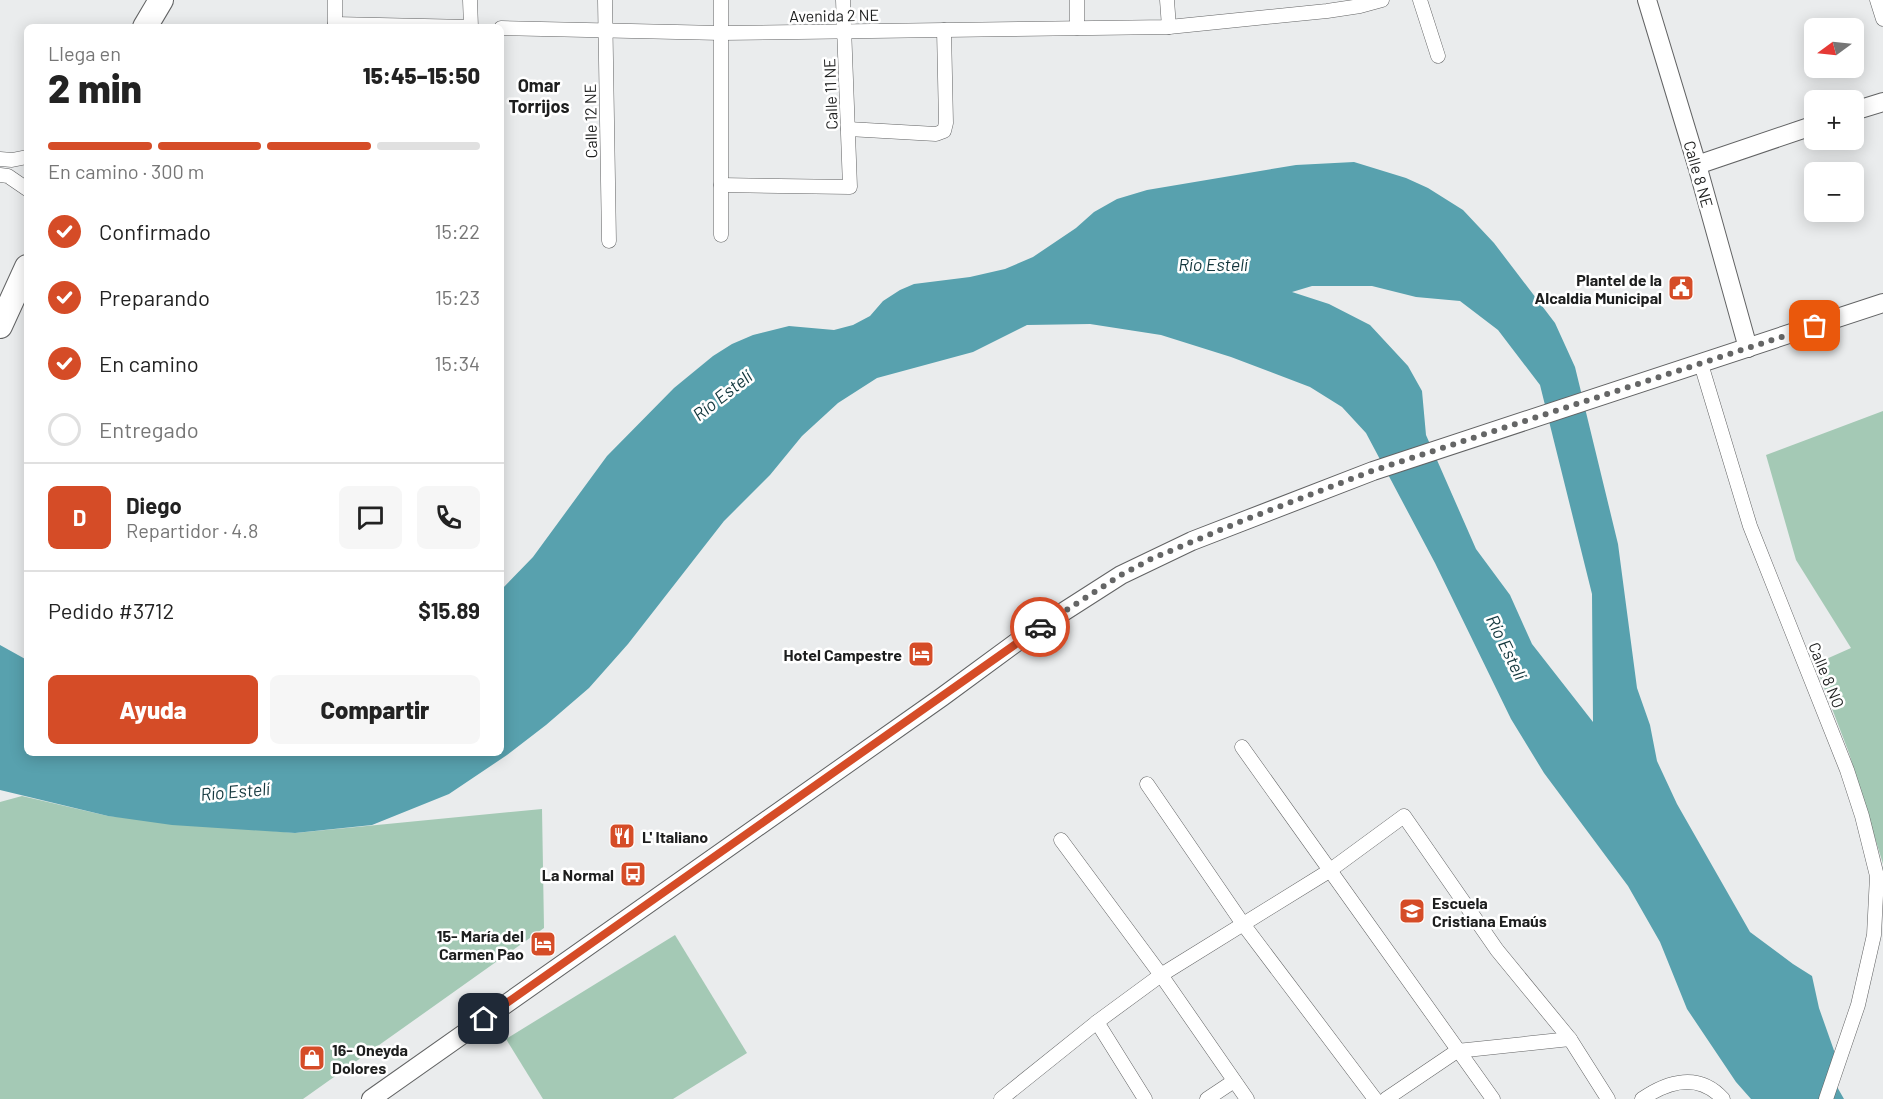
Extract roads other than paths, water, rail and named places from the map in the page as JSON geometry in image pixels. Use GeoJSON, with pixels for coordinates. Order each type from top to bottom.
{"type":"FeatureCollection","features":[{"type":"Feature","properties":{"kind":"highway"},"geometry":{"type":"LineString","coordinates":[[147,24],[161,0]]}},
{"type":"Feature","properties":{"kind":"highway"},"geometry":{"type":"LineString","coordinates":[[0,326],[24,274]]}},
{"type":"Feature","properties":{"kind":"street"},"geometry":{"type":"LineString","coordinates":[[335,0],[335,24]]}},
{"type":"Feature","properties":{"kind":"street"},"geometry":{"type":"LineString","coordinates":[[470,0],[470,24]]}},
{"type":"Feature","properties":{"kind":"street","name":"Calle 12 NE"},"geometry":{"type":"LineString","coordinates":[[604,0],[609,241]]}},
{"type":"Feature","properties":{"kind":"street"},"geometry":{"type":"LineString","coordinates":[[721,0],[721,235]]}},
{"type":"Feature","properties":{"kind":"street","name":"Calle 11 NE"},"geometry":{"type":"LineString","coordinates":[[721,185],[850,187],[843,0]]}},
{"type":"Feature","properties":{"kind":"street"},"geometry":{"type":"LineString","coordinates":[[1077,0],[1077,28]]}},
{"type":"Feature","properties":{"kind":"street"},"geometry":{"type":"LineString","coordinates":[[1167,0],[1169,27]]}},
{"type":"Feature","properties":{"kind":"street","name":"Avenida 2 NE"},"geometry":{"type":"LineString","coordinates":[[504,28],[721,33],[1169,27],[1326,11],[1382,0]]}},
{"type":"Feature","properties":{"kind":"street"},"geometry":{"type":"LineString","coordinates":[[1420,0],[1438,56]]}},
{"type":"Feature","properties":{"kind":"street","name":"Calle 8 NE"},"geometry":{"type":"LineString","coordinates":[[1647,0],[1748,348]]}},
{"type":"Feature","properties":{"kind":"street"},"geometry":{"type":"LineString","coordinates":[[1877,0],[1883,19]]}},
{"type":"Feature","properties":{"kind":"street"},"geometry":{"type":"LineString","coordinates":[[848,129],[936,134],[944,131],[946,123],[944,30]]}},
{"type":"Feature","properties":{"kind":"street"},"geometry":{"type":"LineString","coordinates":[[1864,108],[1883,102]]}},
{"type":"Feature","properties":{"kind":"street"},"geometry":{"type":"LineString","coordinates":[[1696,165],[1804,129]]}},
{"type":"Feature","properties":{"kind":"street"},"geometry":{"type":"LineString","coordinates":[[24,157],[6,160],[4,175],[24,187]]}},
{"type":"Feature","properties":{"kind":"street"},"geometry":{"type":"LineString","coordinates":[[371,1099],[1021,639],[1121,575],[1192,541],[1372,471],[1883,303]]}},
{"type":"Feature","properties":{"kind":"street","name":"Calle 8 NO"},"geometry":{"type":"LineString","coordinates":[[1701,364],[1750,526],[1847,770],[1863,816],[1877,876],[1874,935],[1858,1005],[1826,1099]]}},
{"type":"Feature","properties":{"kind":"street"},"geometry":{"type":"LineString","coordinates":[[1242,747],[1493,1099]]}},
{"type":"Feature","properties":{"kind":"street"},"geometry":{"type":"LineString","coordinates":[[1147,784],[1243,924],[1375,1099]]}},
{"type":"Feature","properties":{"kind":"street"},"geometry":{"type":"LineString","coordinates":[[1007,1097],[1096,1022],[1161,975],[1329,871],[1404,816],[1497,950],[1570,1039],[1608,1099]]}},
{"type":"Feature","properties":{"kind":"street"},"geometry":{"type":"LineString","coordinates":[[1061,840],[1161,975],[1247,1099]]}},
{"type":"Feature","properties":{"kind":"street"},"geometry":{"type":"LineString","coordinates":[[1096,1022],[1145,1099]]}},
{"type":"Feature","properties":{"kind":"street"},"geometry":{"type":"LineString","coordinates":[[1386,1099],[1457,1051],[1570,1039]]}},
{"type":"Feature","properties":{"kind":"street"},"geometry":{"type":"LineString","coordinates":[[1207,1099],[1234,1081]]}},
{"type":"Feature","properties":{"kind":"street"},"geometry":{"type":"LineString","coordinates":[[1642,1099],[1658,1088],[1675,1082],[1697,1082],[1718,1093],[1723,1099]]}},
{"type":"Feature","properties":{"kind":"water","name":"Río Estelí"},"geometry":{"type":"Polygon","coordinates":[[[1354,162],[1406,178],[1428,188],[1463,210],[1494,243],[1555,323],[1575,367],[1618,544],[1637,688],[1650,725],[1657,761],[1677,804],[1750,932],[1812,976],[1819,1008],[1837,1059],[1836,1085],[1844,1099],[1751,1099],[1736,1082],[1687,1009],[1660,942],[1628,886],[1544,773],[1511,719],[1435,563],[1366,433],[1342,407],[1310,387],[1231,357],[1161,335],[1090,324],[1027,325],[973,352],[877,378],[838,403],[802,436],[770,475],[724,521],[628,644],[589,688],[507,755],[449,794],[372,825],[295,833],[172,825],[108,816],[0,790],[0,645],[24,658],[24,756],[504,756],[504,587],[533,557],[607,456],[674,388],[713,356],[753,335],[789,326],[834,330],[853,325],[870,316],[883,301],[914,284],[970,277],[1005,269],[1033,257],[1076,228],[1094,212],[1117,199],[1147,190],[1296,165],[1354,162]],[[1312,286],[1292,292],[1329,304],[1370,325],[1408,366],[1422,391],[1426,435],[1476,549],[1510,595],[1532,644],[1593,722],[1592,594],[1540,385],[1498,330],[1460,301],[1416,297],[1372,286],[1312,286]]]}},
{"type":"Feature","properties":{"kind":"place","name":"Plantel de la Alcaldia Municipal"},"geometry":{"type":"Point","coordinates":[1681,288]}},
{"type":"Feature","properties":{"kind":"place","name":"Hotel Campestre"},"geometry":{"type":"Point","coordinates":[921,654]}},
{"type":"Feature","properties":{"kind":"place","name":"L' Italiano"},"geometry":{"type":"Point","coordinates":[622,836]}},
{"type":"Feature","properties":{"kind":"place","name":"La Normal"},"geometry":{"type":"Point","coordinates":[633,874]}},
{"type":"Feature","properties":{"kind":"place","name":"Escuela Cristiana Emaús"},"geometry":{"type":"Point","coordinates":[1412,911]}},
{"type":"Feature","properties":{"kind":"place","name":"15- María del Carmen Pao"},"geometry":{"type":"Point","coordinates":[543,944]}},
{"type":"Feature","properties":{"kind":"place","name":"16- Oneyda Dolores"},"geometry":{"type":"Point","coordinates":[312,1058]}},
{"type":"Feature","properties":{"kind":"district","name":"Omar Torrijos"},"geometry":{"type":"Point","coordinates":[539,95]}}]}
